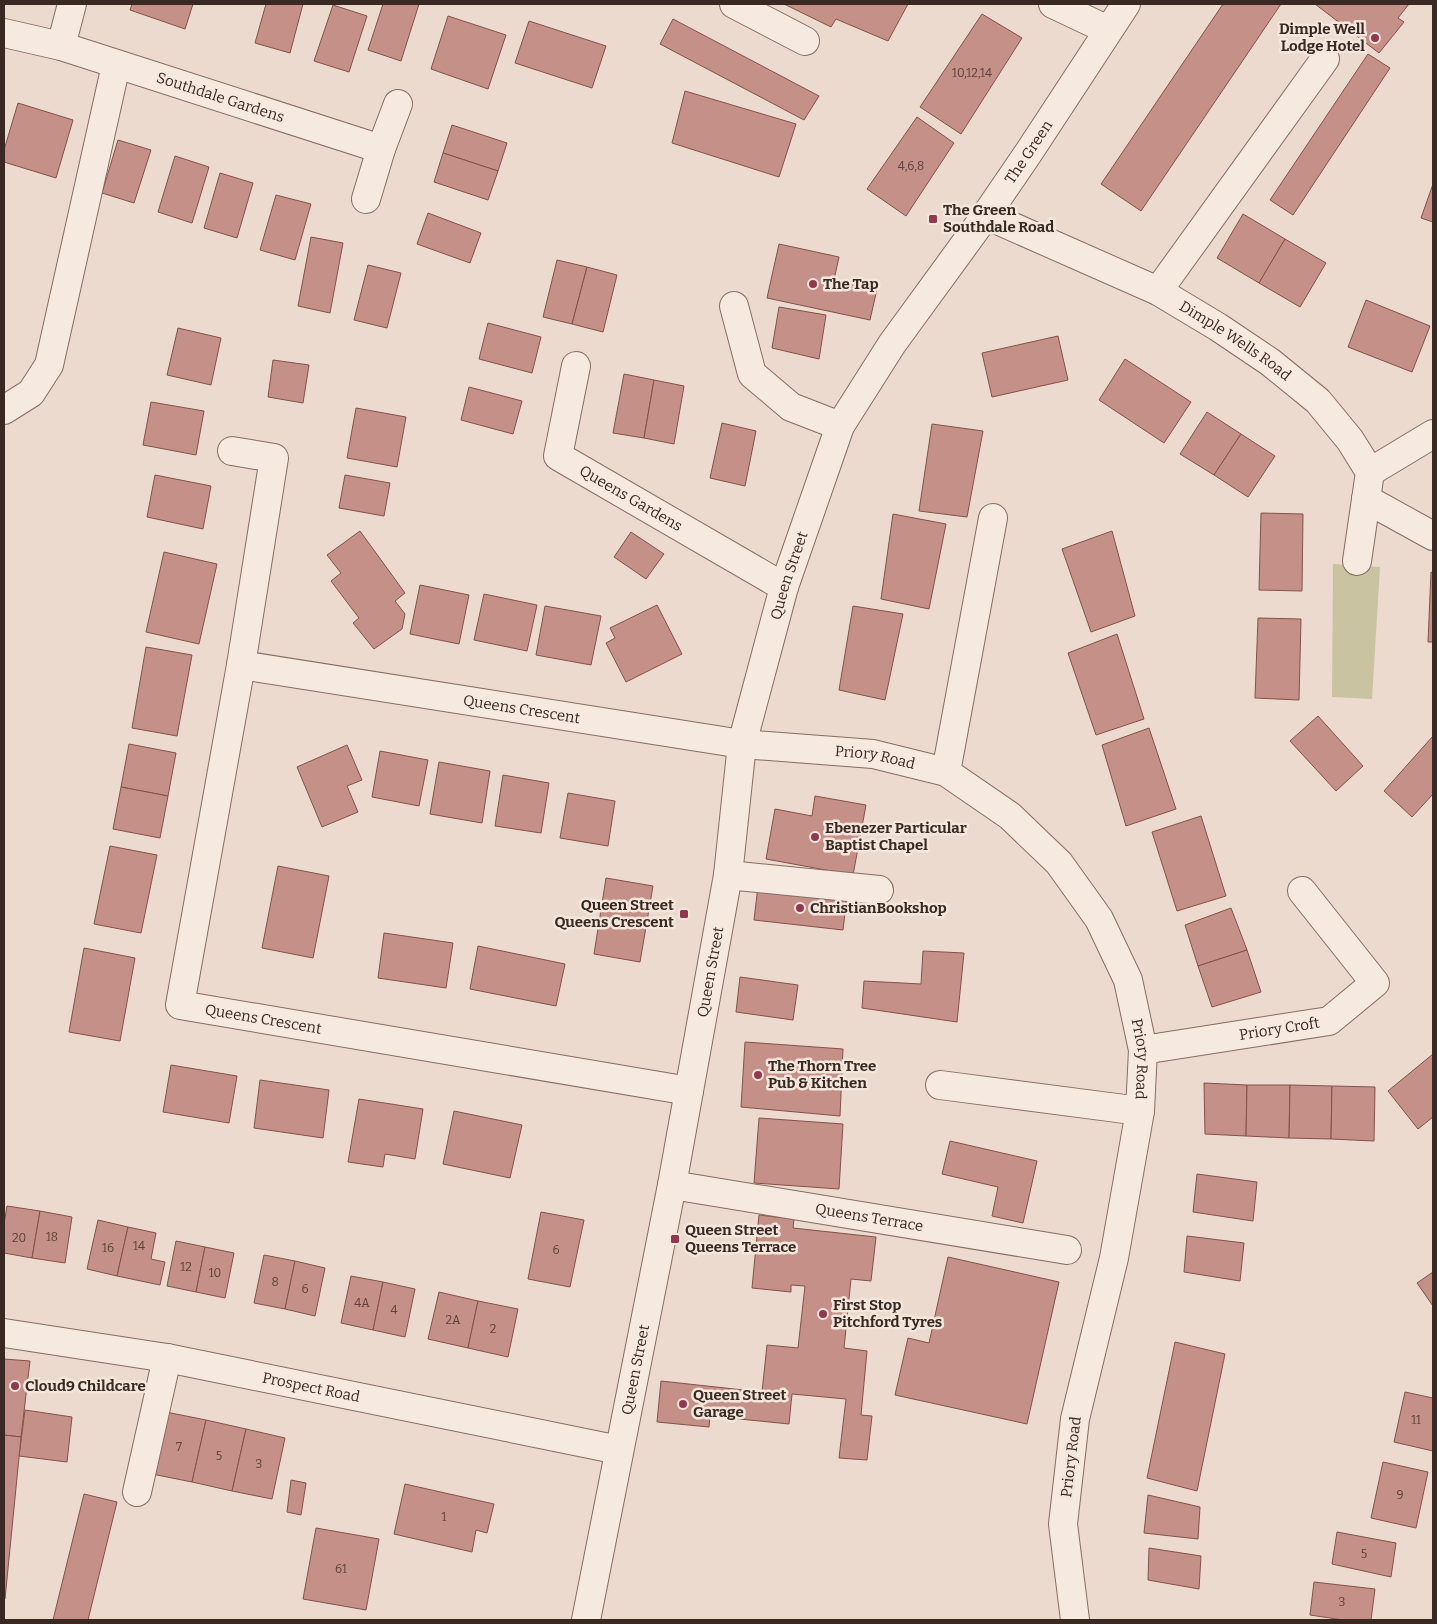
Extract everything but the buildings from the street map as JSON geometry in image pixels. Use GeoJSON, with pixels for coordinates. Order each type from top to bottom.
{"type":"FeatureCollection","features":[{"type":"Feature","properties":{"kind":"street"},"geometry":{"type":"LineString","coordinates":[[61,46],[72,4]]}},
{"type":"Feature","properties":{"kind":"street"},"geometry":{"type":"LineString","coordinates":[[734,4],[805,41]]}},
{"type":"Feature","properties":{"kind":"street"},"geometry":{"type":"LineString","coordinates":[[1053,4],[1108,30]]}},
{"type":"Feature","properties":{"kind":"street","name":"The Green"},"geometry":{"type":"LineString","coordinates":[[892,344],[986,215],[1126,4]]}},
{"type":"Feature","properties":{"kind":"street","name":"Southdale Gardens"},"geometry":{"type":"LineString","coordinates":[[4,32],[61,46],[381,149]]}},
{"type":"Feature","properties":{"kind":"street"},"geometry":{"type":"LineString","coordinates":[[1158,292],[1325,59]]}},
{"type":"Feature","properties":{"kind":"street"},"geometry":{"type":"LineString","coordinates":[[4,410],[31,394],[49,365],[116,65]]}},
{"type":"Feature","properties":{"kind":"street"},"geometry":{"type":"LineString","coordinates":[[366,199],[381,149],[398,104]]}},
{"type":"Feature","properties":{"kind":"street","name":"Dimple Wells Road"},"geometry":{"type":"LineString","coordinates":[[986,215],[1158,292],[1218,327],[1270,362],[1318,402],[1350,440],[1370,472]]}},
{"type":"Feature","properties":{"kind":"street"},"geometry":{"type":"LineString","coordinates":[[734,306],[752,374],[791,407],[840,426]]}},
{"type":"Feature","properties":{"kind":"street","name":"Queen Street"},"geometry":{"type":"LineString","coordinates":[[586,1620],[672,1185],[728,875],[742,744],[784,586],[840,426],[892,344]]}},
{"type":"Feature","properties":{"kind":"street","name":"Queens Gardens"},"geometry":{"type":"LineString","coordinates":[[576,366],[558,456],[784,586]]}},
{"type":"Feature","properties":{"kind":"street"},"geometry":{"type":"LineString","coordinates":[[1357,561],[1370,472],[1433,434]]}},
{"type":"Feature","properties":{"kind":"street","name":"Queens Crescent"},"geometry":{"type":"LineString","coordinates":[[232,451],[274,458],[241,665],[180,1005],[688,1091]]}},
{"type":"Feature","properties":{"kind":"street"},"geometry":{"type":"LineString","coordinates":[[1366,499],[1433,536]]}},
{"type":"Feature","properties":{"kind":"street"},"geometry":{"type":"LineString","coordinates":[[946,772],[994,518]]}},
{"type":"Feature","properties":{"kind":"street","name":"Queens Crescent"},"geometry":{"type":"LineString","coordinates":[[241,665],[742,744]]}},
{"type":"Feature","properties":{"kind":"street","name":"Priory Road"},"geometry":{"type":"LineString","coordinates":[[742,744],[873,754],[946,772],[1010,816],[1059,863],[1099,919],[1128,980],[1143,1050],[1140,1111],[1114,1258],[1075,1419],[1063,1524],[1075,1620]]}},
{"type":"Feature","properties":{"kind":"street"},"geometry":{"type":"LineString","coordinates":[[728,875],[879,890]]}},
{"type":"Feature","properties":{"kind":"street","name":"Priory Croft"},"geometry":{"type":"LineString","coordinates":[[1143,1050],[1329,1021],[1375,983],[1302,891]]}},
{"type":"Feature","properties":{"kind":"street"},"geometry":{"type":"LineString","coordinates":[[940,1085],[1140,1111]]}},
{"type":"Feature","properties":{"kind":"street","name":"Queens Terrace"},"geometry":{"type":"LineString","coordinates":[[672,1185],[1067,1250]]}},
{"type":"Feature","properties":{"kind":"street","name":"Prospect Road"},"geometry":{"type":"LineString","coordinates":[[4,1333],[167,1358],[619,1450]]}},
{"type":"Feature","properties":{"kind":"street"},"geometry":{"type":"LineString","coordinates":[[137,1492],[167,1358]]}},
{"type":"Feature","properties":{"kind":"shaded area"},"geometry":{"type":"Polygon","coordinates":[[[1333,564],[1380,567],[1372,699],[1332,697],[1333,564]]]}},
{"type":"Feature","properties":{"kind":"place","name":"Dimple Well Lodge Hotel"},"geometry":{"type":"Point","coordinates":[1375,38]}},
{"type":"Feature","properties":{"kind":"place","name":"The Green Southdale Road"},"geometry":{"type":"Point","coordinates":[933,219]}},
{"type":"Feature","properties":{"kind":"place","name":"The Tap"},"geometry":{"type":"Point","coordinates":[813,284]}},
{"type":"Feature","properties":{"kind":"place","name":"Ebenezer Particular Baptist Chapel"},"geometry":{"type":"Point","coordinates":[815,837]}},
{"type":"Feature","properties":{"kind":"place","name":"ChristianBookshop"},"geometry":{"type":"Point","coordinates":[800,908]}},
{"type":"Feature","properties":{"kind":"place","name":"Queen Street Queens Crescent"},"geometry":{"type":"Point","coordinates":[684,914]}},
{"type":"Feature","properties":{"kind":"place","name":"The Thorn Tree Pub & Kitchen"},"geometry":{"type":"Point","coordinates":[758,1075]}},
{"type":"Feature","properties":{"kind":"place","name":"Queen Street Queens Terrace"},"geometry":{"type":"Point","coordinates":[675,1239]}},
{"type":"Feature","properties":{"kind":"place","name":"First Stop Pitchford Tyres"},"geometry":{"type":"Point","coordinates":[823,1314]}},
{"type":"Feature","properties":{"kind":"place","name":"Cloud9 Childcare"},"geometry":{"type":"Point","coordinates":[15,1386]}},
{"type":"Feature","properties":{"kind":"place","name":"Queen Street Garage"},"geometry":{"type":"Point","coordinates":[683,1404]}}]}
